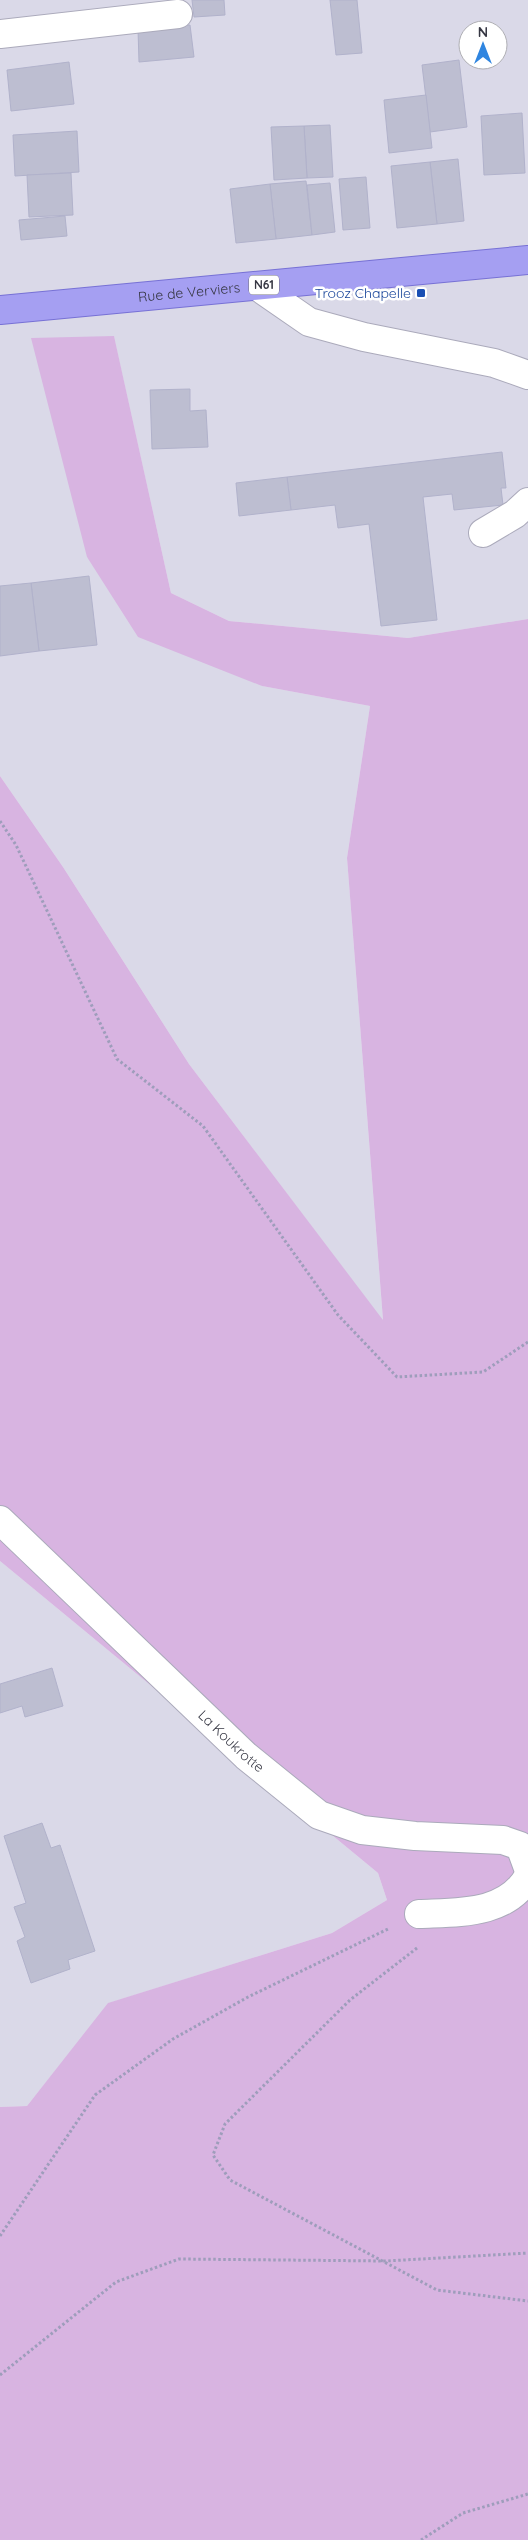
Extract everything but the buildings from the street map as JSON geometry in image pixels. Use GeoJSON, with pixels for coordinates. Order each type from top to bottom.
{"type":"FeatureCollection","features":[{"type":"Feature","properties":{"kind":"main road","name":"Rue de Verviers"},"geometry":{"type":"LineString","coordinates":[[0,310],[528,260]]}},
{"type":"Feature","properties":{"kind":"street"},"geometry":{"type":"LineString","coordinates":[[0,34],[178,14]]}},
{"type":"Feature","properties":{"kind":"street"},"geometry":{"type":"LineString","coordinates":[[257,286],[309,322],[364,337],[494,363],[528,375]]}},
{"type":"Feature","properties":{"kind":"street"},"geometry":{"type":"LineString","coordinates":[[484,533],[515,514],[528,502]]}},
{"type":"Feature","properties":{"kind":"street","name":"La Koukrotte"},"geometry":{"type":"LineString","coordinates":[[0,1520],[246,1756],[319,1815],[362,1830],[415,1836],[503,1840],[524,1857]]}},
{"type":"Feature","properties":{"kind":"street"},"geometry":{"type":"LineString","coordinates":[[419,1914],[462,1912],[501,1904],[520,1890],[528,1877]]}},
{"type":"Feature","properties":{"kind":"path"},"geometry":{"type":"LineString","coordinates":[[0,820],[16,845],[117,1059],[203,1126],[338,1315],[397,1377],[483,1372],[528,1342]]}},
{"type":"Feature","properties":{"kind":"path"},"geometry":{"type":"LineString","coordinates":[[0,2236],[95,2096],[173,2039],[248,1997],[419,1914]]}},
{"type":"Feature","properties":{"kind":"path"},"geometry":{"type":"LineString","coordinates":[[417,1947],[350,2000],[225,2124],[213,2155],[230,2180],[437,2290],[528,2301]]}},
{"type":"Feature","properties":{"kind":"path"},"geometry":{"type":"LineString","coordinates":[[0,2375],[116,2282],[179,2259],[386,2262],[528,2253]]}},
{"type":"Feature","properties":{"kind":"path"},"geometry":{"type":"LineString","coordinates":[[421,2540],[463,2513],[528,2494]]}},
{"type":"Feature","properties":{"kind":"shaded area"},"geometry":{"type":"Polygon","coordinates":[[[0,0],[528,0],[528,619],[408,638],[229,621],[171,593],[114,337],[87,557],[262,686],[370,706],[347,858],[383,1321],[189,1064],[63,867],[0,776],[0,0]]]}},
{"type":"Feature","properties":{"kind":"shaded area"},"geometry":{"type":"Polygon","coordinates":[[[114,336],[171,593],[229,621],[408,638],[528,619],[528,2540],[0,2540],[0,2107],[27,2106],[108,2003],[332,1933],[387,1900],[378,1873],[0,1561],[0,776],[63,867],[189,1064],[383,1320],[347,858],[370,706],[262,686],[138,637],[87,557],[31,338],[114,336]]]}},
{"type":"Feature","properties":{"kind":"shaded area"},"geometry":{"type":"Polygon","coordinates":[[[0,1561],[378,1873],[387,1900],[332,1933],[109,2003],[27,2106],[0,2107],[0,1561]]]}},
{"type":"Feature","properties":{"kind":"place","name":"Trooz Chapelle"},"geometry":{"type":"Point","coordinates":[421,293]}}]}
